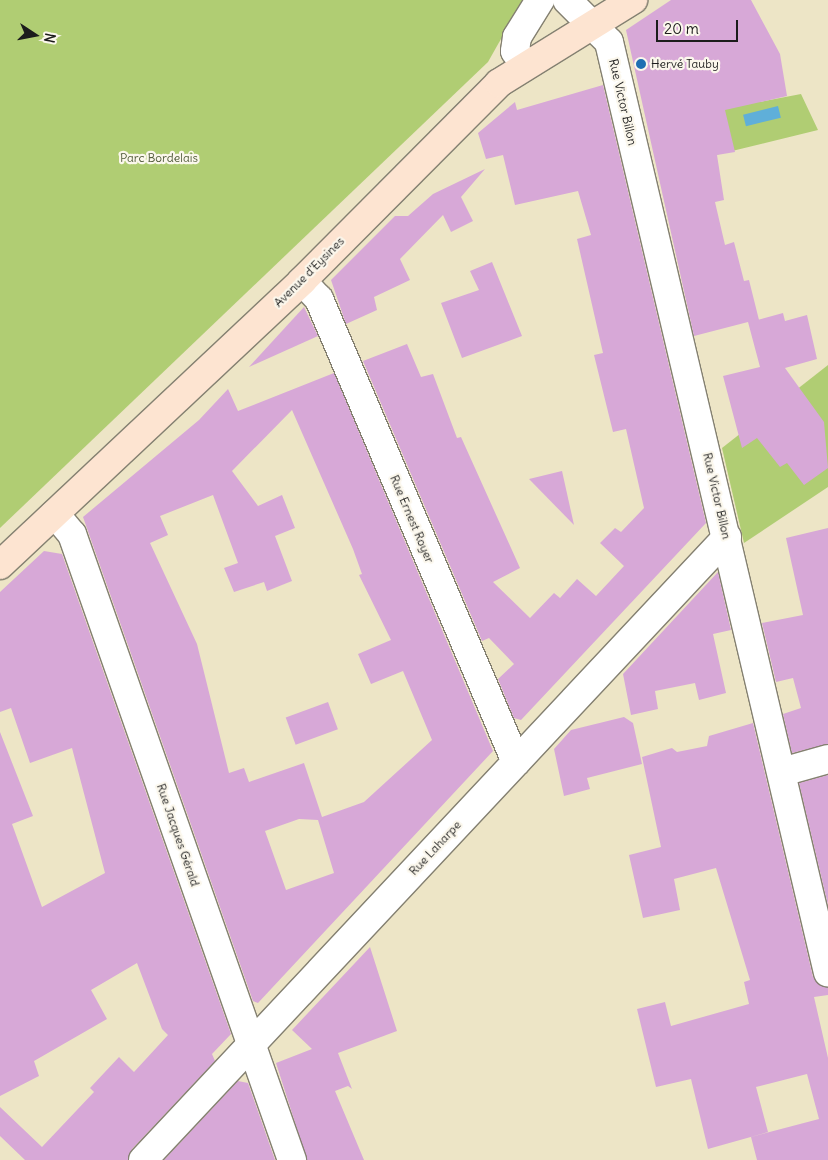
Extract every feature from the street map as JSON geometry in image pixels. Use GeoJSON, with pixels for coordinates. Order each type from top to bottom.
{"type":"FeatureCollection","features":[{"type":"Feature","properties":{"kind":"street"},"geometry":{"type":"LineString","coordinates":[[525,65],[515,51],[517,37],[540,0]]}},
{"type":"Feature","properties":{"kind":"street","name":"Rue Victor Billon"},"geometry":{"type":"LineString","coordinates":[[567,0],[609,42],[727,537],[828,973]]}},
{"type":"Feature","properties":{"kind":"street","name":"Avenue d'Eysines"},"geometry":{"type":"LineString","coordinates":[[0,565],[302,281],[478,103],[525,65],[633,0]]}},
{"type":"Feature","properties":{"kind":"street","name":"Rue Ernest Royer"},"geometry":{"type":"LineString","coordinates":[[302,281],[319,299],[516,762]]}},
{"type":"Feature","properties":{"kind":"street","name":"Rue Jacques Gérald"},"geometry":{"type":"LineString","coordinates":[[55,514],[72,534],[292,1160]]}},
{"type":"Feature","properties":{"kind":"street","name":"Rue Laharpe"},"geometry":{"type":"LineString","coordinates":[[143,1160],[727,537]]}},
{"type":"Feature","properties":{"kind":"street"},"geometry":{"type":"LineString","coordinates":[[782,772],[828,759]]}},
{"type":"Feature","properties":{"kind":"green space","name":"Parc Bordelais"},"geometry":{"type":"Polygon","coordinates":[[[0,0],[523,0],[488,62],[0,528],[0,0]]]}},
{"type":"Feature","properties":{"kind":"green space"},"geometry":{"type":"Polygon","coordinates":[[[801,94],[818,130],[658,169],[723,102],[760,102],[801,94]]]}},
{"type":"Feature","properties":{"kind":"green space"},"geometry":{"type":"Polygon","coordinates":[[[828,365],[828,487],[744,543],[722,448],[828,365]]]}},
{"type":"Feature","properties":{"kind":"water"},"geometry":{"type":"Polygon","coordinates":[[[778,106],[781,118],[746,126],[743,115],[778,106]]]}},
{"type":"Feature","properties":{"kind":"building"},"geometry":{"type":"Polygon","coordinates":[[[671,0],[751,0],[780,54],[787,96],[725,110],[735,152],[717,155],[724,200],[715,202],[725,245],[734,242],[744,281],[749,280],[759,320],[783,313],[785,321],[807,315],[817,359],[785,368],[824,422],[828,468],[804,485],[787,463],[780,467],[757,438],[742,448],[723,376],[760,367],[748,322],[694,336],[626,30],[671,0]]]}},
{"type":"Feature","properties":{"kind":"building"},"geometry":{"type":"Polygon","coordinates":[[[603,85],[706,523],[521,720],[514,718],[498,679],[514,664],[489,638],[482,641],[363,361],[407,344],[421,377],[433,374],[457,438],[461,437],[520,568],[493,582],[530,618],[554,593],[560,598],[577,579],[596,596],[624,566],[600,543],[615,528],[621,532],[644,508],[626,429],[613,432],[594,355],[603,353],[577,239],[591,235],[578,191],[515,205],[503,155],[486,159],[478,133],[515,102],[517,110],[603,85]]]}},
{"type":"Feature","properties":{"kind":"building"},"geometry":{"type":"Polygon","coordinates":[[[485,169],[461,197],[473,221],[451,232],[443,215],[400,259],[410,280],[374,297],[377,310],[346,324],[331,280],[395,216],[408,216],[433,194],[485,169]]]}},
{"type":"Feature","properties":{"kind":"building"},"geometry":{"type":"Polygon","coordinates":[[[492,262],[522,336],[462,358],[441,303],[479,290],[470,271],[492,262]]]}},
{"type":"Feature","properties":{"kind":"building"},"geometry":{"type":"Polygon","coordinates":[[[304,307],[318,336],[249,367],[304,307]]]}},
{"type":"Feature","properties":{"kind":"building"},"geometry":{"type":"Polygon","coordinates":[[[334,373],[493,751],[258,1003],[253,1001],[83,517],[199,420],[228,389],[238,411],[334,373]],[[292,410],[232,471],[258,506],[282,495],[295,528],[275,536],[292,581],[267,591],[264,582],[234,592],[224,568],[238,563],[213,495],[160,516],[168,535],[150,543],[197,644],[229,773],[244,768],[249,782],[304,763],[322,817],[364,802],[432,740],[403,671],[371,684],[358,654],[391,640],[359,575],[362,574],[353,549],[292,410]],[[299,819],[265,831],[286,890],[334,873],[318,820],[299,819]]]}},
{"type":"Feature","properties":{"kind":"building"},"geometry":{"type":"Polygon","coordinates":[[[562,471],[574,525],[529,479],[562,471]]]}},
{"type":"Feature","properties":{"kind":"building"},"geometry":{"type":"Polygon","coordinates":[[[828,528],[828,744],[792,753],[783,714],[801,708],[793,678],[776,682],[762,623],[803,615],[786,538],[828,528]]]}},
{"type":"Feature","properties":{"kind":"building"},"geometry":{"type":"Polygon","coordinates":[[[44,551],[62,554],[231,1034],[212,1054],[215,1061],[132,1149],[128,1160],[25,1160],[0,1136],[0,1107],[42,1147],[94,1092],[90,1088],[119,1057],[134,1072],[168,1035],[162,1029],[137,963],[91,990],[107,1019],[34,1061],[39,1076],[0,1096],[0,732],[33,816],[12,824],[42,907],[105,873],[72,748],[30,763],[11,708],[0,712],[0,592],[44,551]]]}},
{"type":"Feature","properties":{"kind":"building"},"geometry":{"type":"Polygon","coordinates":[[[718,572],[731,630],[713,634],[726,693],[699,700],[695,683],[655,691],[658,709],[631,715],[623,674],[718,572]]]}},
{"type":"Feature","properties":{"kind":"building"},"geometry":{"type":"Polygon","coordinates":[[[328,702],[338,729],[296,745],[286,717],[328,702]]]}},
{"type":"Feature","properties":{"kind":"building"},"geometry":{"type":"Polygon","coordinates":[[[624,717],[633,723],[642,764],[587,778],[590,789],[564,796],[554,749],[571,730],[624,717]]]}},
{"type":"Feature","properties":{"kind":"building"},"geometry":{"type":"Polygon","coordinates":[[[753,723],[813,977],[828,988],[828,995],[814,997],[828,1058],[828,1160],[757,1160],[751,1137],[819,1119],[807,1074],[756,1087],[768,1132],[708,1149],[691,1079],[656,1087],[637,1009],[665,1002],[671,1026],[749,1004],[744,982],[750,980],[716,868],[674,879],[680,910],[643,918],[629,855],[661,847],[642,757],[672,748],[677,752],[707,746],[709,736],[753,723]]]}},
{"type":"Feature","properties":{"kind":"building"},"geometry":{"type":"Polygon","coordinates":[[[828,775],[828,905],[799,783],[828,775]]]}},
{"type":"Feature","properties":{"kind":"building"},"geometry":{"type":"Polygon","coordinates":[[[370,947],[397,1031],[338,1053],[352,1089],[348,1086],[335,1091],[364,1160],[307,1160],[276,1063],[312,1049],[292,1030],[370,947]]]}},
{"type":"Feature","properties":{"kind":"building"},"geometry":{"type":"Polygon","coordinates":[[[238,1081],[248,1083],[275,1160],[164,1160],[238,1081]]]}},
{"type":"Feature","properties":{"kind":"place","name":"Hervé Tauby"},"geometry":{"type":"Point","coordinates":[641,64]}}]}
